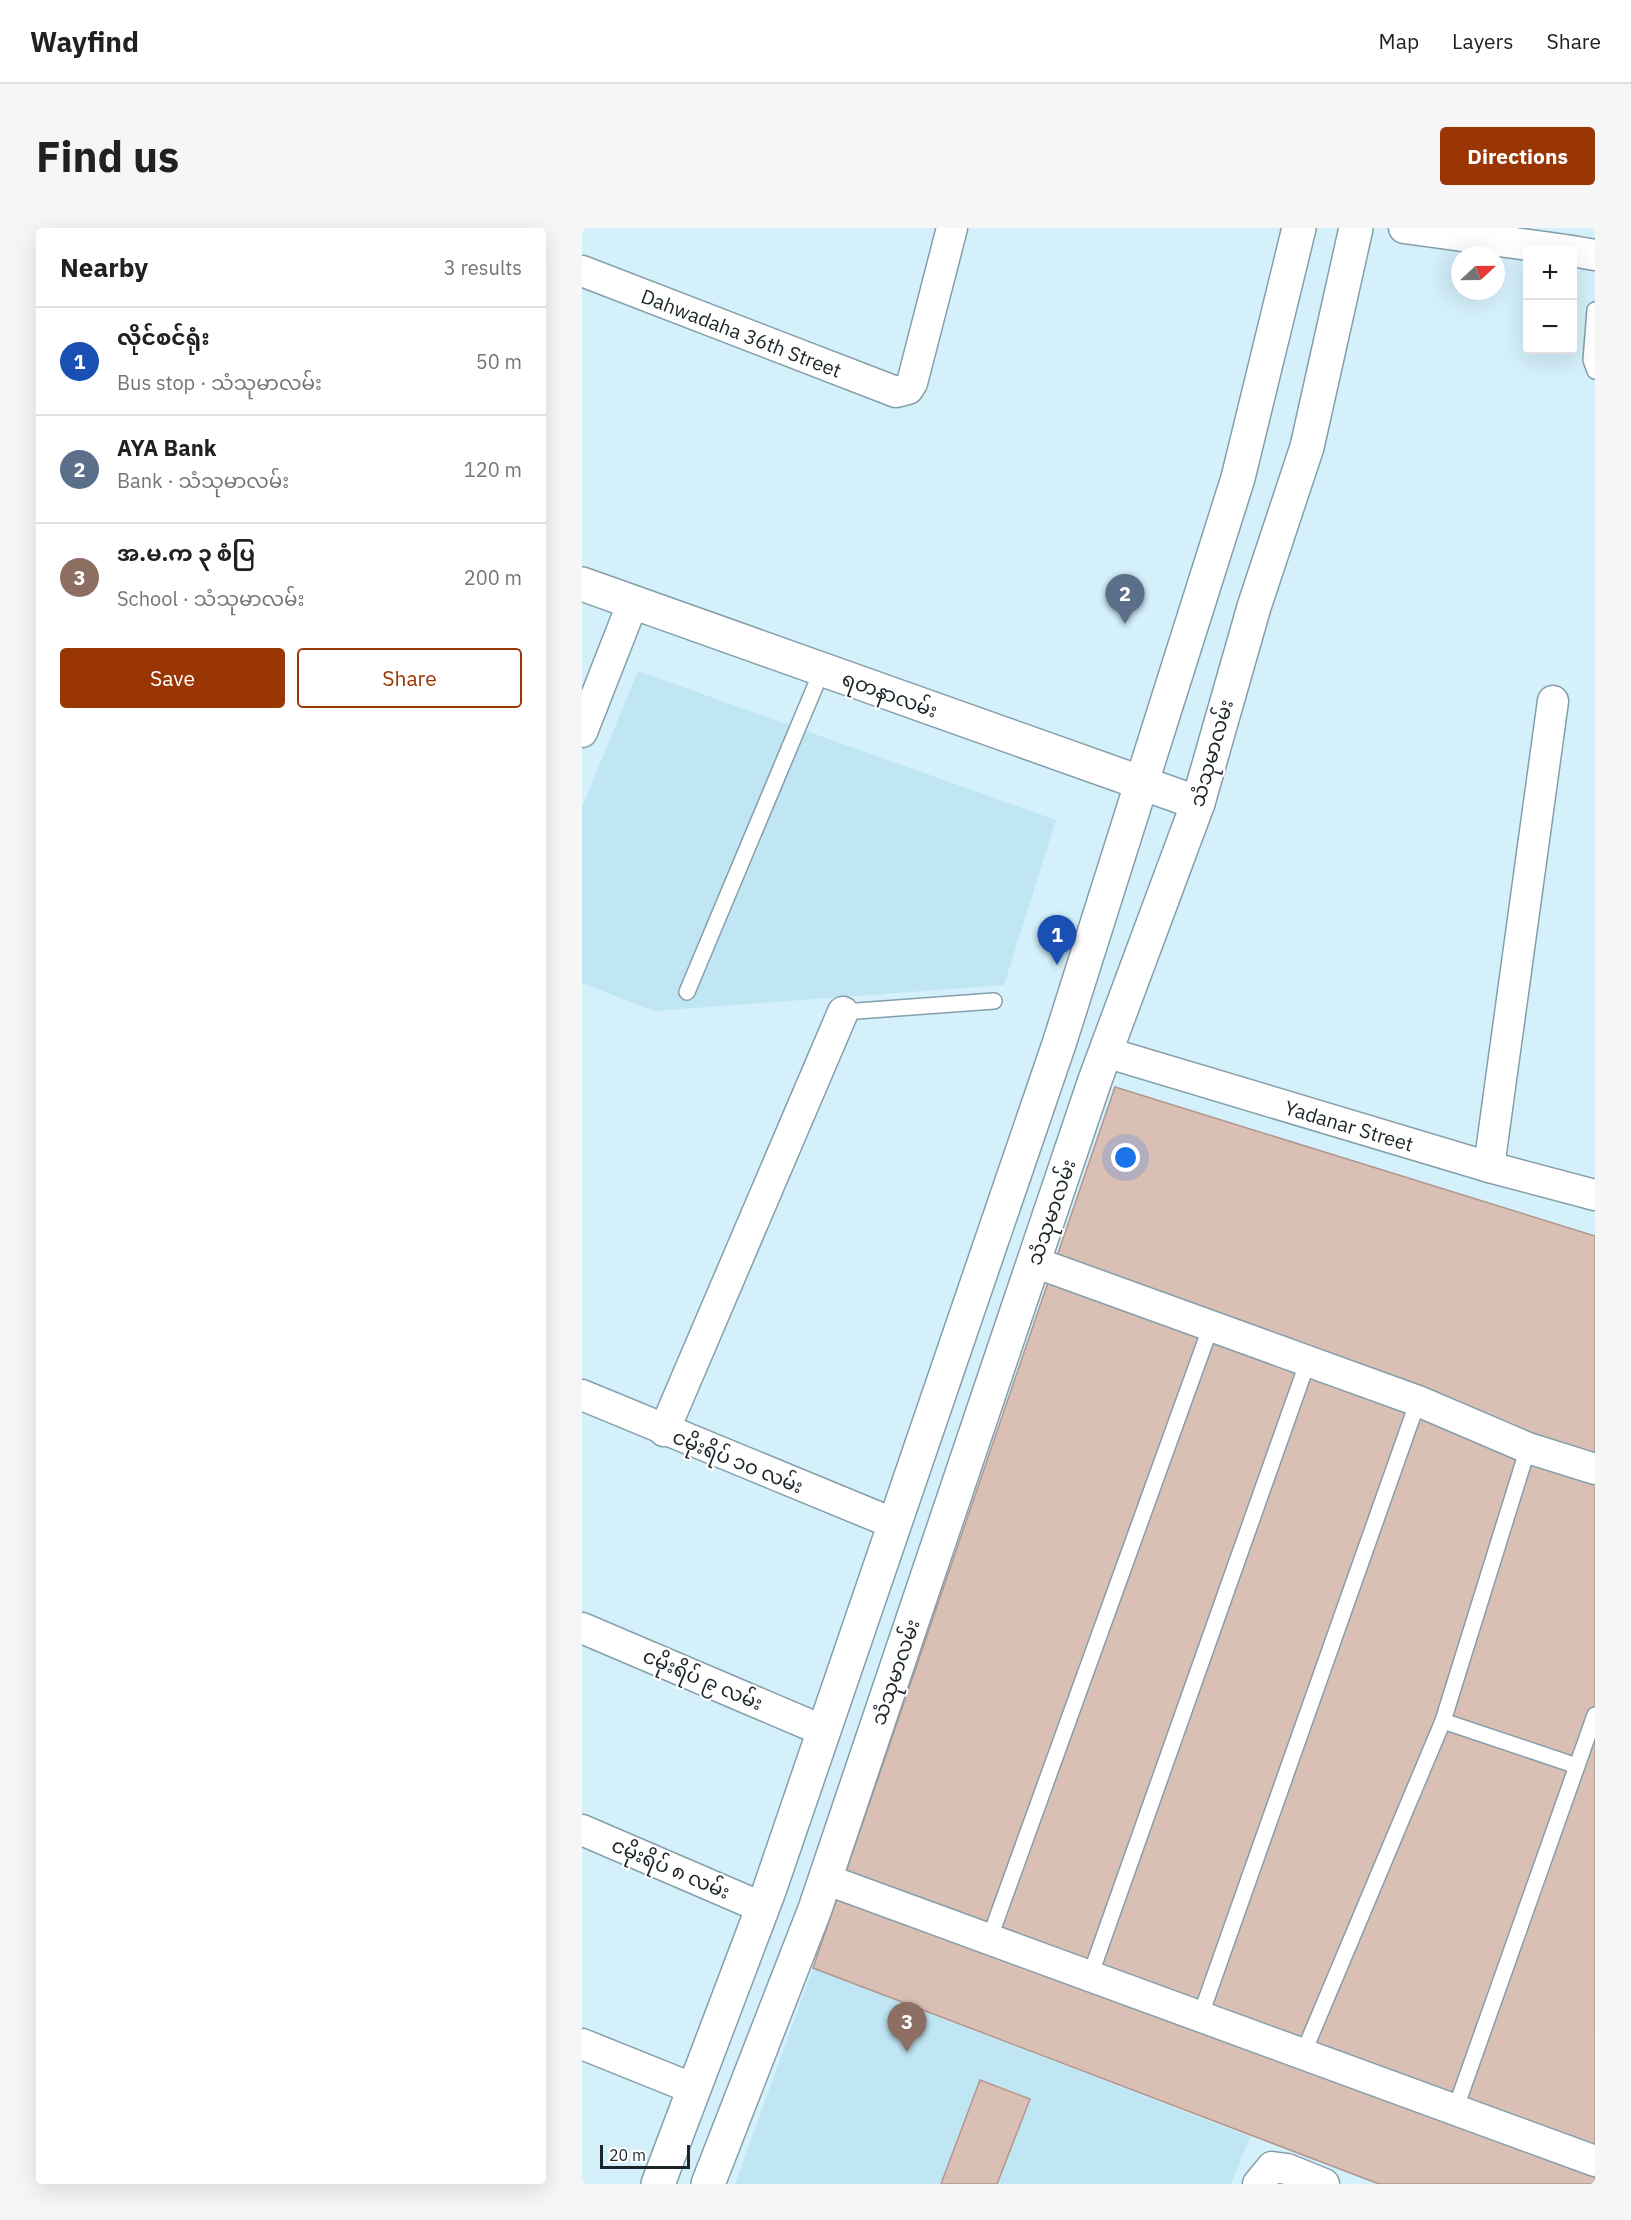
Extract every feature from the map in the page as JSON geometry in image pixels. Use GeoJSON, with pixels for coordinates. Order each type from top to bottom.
{"type":"FeatureCollection","features":[{"type":"Feature","properties":{"kind":"main road"},"geometry":{"type":"LineString","coordinates":[[658,2184],[765,1899],[1052,1066],[1238,478],[1299,228]]}},
{"type":"Feature","properties":{"kind":"main road","name":"သံသုမာလမ်း"},"geometry":{"type":"LineString","coordinates":[[711,2183],[820,1894],[1105,1052],[1198,803],[1254,607],[1306,447],[1356,228]]}},
{"type":"Feature","properties":{"kind":"main road","name":"ရတနာလမ်း"},"geometry":{"type":"LineString","coordinates":[[582,584],[1198,803]]}},
{"type":"Feature","properties":{"kind":"main road"},"geometry":{"type":"LineString","coordinates":[[765,1899],[820,1894]]}},
{"type":"Feature","properties":{"kind":"street","name":"Dahwadaha 36th Street"},"geometry":{"type":"LineString","coordinates":[[582,271],[896,392],[902,392],[912,383],[952,228]]}},
{"type":"Feature","properties":{"kind":"street"},"geometry":{"type":"LineString","coordinates":[[1404,228],[1537,246]]}},
{"type":"Feature","properties":{"kind":"street"},"geometry":{"type":"LineString","coordinates":[[1577,252],[1595,255]]}},
{"type":"Feature","properties":{"kind":"street"},"geometry":{"type":"LineString","coordinates":[[582,732],[633,602]]}},
{"type":"Feature","properties":{"kind":"street"},"geometry":{"type":"LineString","coordinates":[[1489,1167],[1553,701]]}},
{"type":"Feature","properties":{"kind":"street"},"geometry":{"type":"LineString","coordinates":[[664,1431],[843,1012]]}},
{"type":"Feature","properties":{"kind":"street","name":"Yadanar Street"},"geometry":{"type":"LineString","coordinates":[[1105,1052],[1489,1167],[1595,1195]]}},
{"type":"Feature","properties":{"kind":"street"},"geometry":{"type":"LineString","coordinates":[[1034,1262],[1418,1401],[1528,1448],[1595,1469]]}},
{"type":"Feature","properties":{"kind":"street","name":"ငမိုးရိပ် ၁၀ လမ်း"},"geometry":{"type":"LineString","coordinates":[[582,1395],[664,1431],[895,1524]]}},
{"type":"Feature","properties":{"kind":"street","name":"ငမိုးရိပ် ၉ လမ်း"},"geometry":{"type":"LineString","coordinates":[[582,1628],[824,1731]]}},
{"type":"Feature","properties":{"kind":"street","name":"ငမိုးရိပ် ၈ လမ်း"},"geometry":{"type":"LineString","coordinates":[[582,1830],[765,1899]]}},
{"type":"Feature","properties":{"kind":"street"},"geometry":{"type":"LineString","coordinates":[[820,1894],[989,1940],[1595,2161]]}},
{"type":"Feature","properties":{"kind":"street"},"geometry":{"type":"LineString","coordinates":[[582,2044],[694,2089]]}},
{"type":"Feature","properties":{"kind":"street"},"geometry":{"type":"LineString","coordinates":[[1258,2184],[1272,2167],[1287,2169],[1324,2184]]}},
{"type":"Feature","properties":{"kind":"lane"},"geometry":{"type":"LineString","coordinates":[[1595,310],[1591,360],[1595,371]]}},
{"type":"Feature","properties":{"kind":"lane"},"geometry":{"type":"LineString","coordinates":[[687,992],[822,670]]}},
{"type":"Feature","properties":{"kind":"lane"},"geometry":{"type":"LineString","coordinates":[[843,1012],[994,1001]]}},
{"type":"Feature","properties":{"kind":"lane"},"geometry":{"type":"LineString","coordinates":[[989,1940],[1211,1326]]}},
{"type":"Feature","properties":{"kind":"lane"},"geometry":{"type":"LineString","coordinates":[[1090,1976],[1308,1361]]}},
{"type":"Feature","properties":{"kind":"lane"},"geometry":{"type":"LineString","coordinates":[[1200,2017],[1418,1401]]}},
{"type":"Feature","properties":{"kind":"lane"},"geometry":{"type":"LineString","coordinates":[[1303,2054],[1443,1721],[1528,1448]]}},
{"type":"Feature","properties":{"kind":"lane"},"geometry":{"type":"LineString","coordinates":[[1455,2110],[1595,1715]]}},
{"type":"Feature","properties":{"kind":"lane"},"geometry":{"type":"LineString","coordinates":[[1443,1721],[1577,1766]]}},
{"type":"Feature","properties":{"kind":"shaded area"},"geometry":{"type":"Polygon","coordinates":[[[638,671],[1056,820],[1004,985],[654,1011],[582,983],[582,807],[638,671]]]}},
{"type":"Feature","properties":{"kind":"shaded area"},"geometry":{"type":"Polygon","coordinates":[[[813,1968],[1250,2137],[1231,2184],[735,2184],[813,1968]]]}},
{"type":"Feature","properties":{"kind":"building"},"geometry":{"type":"Polygon","coordinates":[[[1115,1087],[1595,1236],[1595,2184],[1379,2184],[813,1968],[1115,1087]]]}},
{"type":"Feature","properties":{"kind":"building"},"geometry":{"type":"Polygon","coordinates":[[[980,2080],[1030,2099],[997,2184],[941,2184],[980,2080]]]}},
{"type":"Feature","properties":{"kind":"place","name":"AYA Bank"},"geometry":{"type":"Point","coordinates":[1125,624]}},
{"type":"Feature","properties":{"kind":"place","name":"လိုင်စင်ရုံး"},"geometry":{"type":"Point","coordinates":[1057,965]}},
{"type":"Feature","properties":{"kind":"place","name":"အ.မ.က ၃ စံပြ"},"geometry":{"type":"Point","coordinates":[907,2052]}}]}
